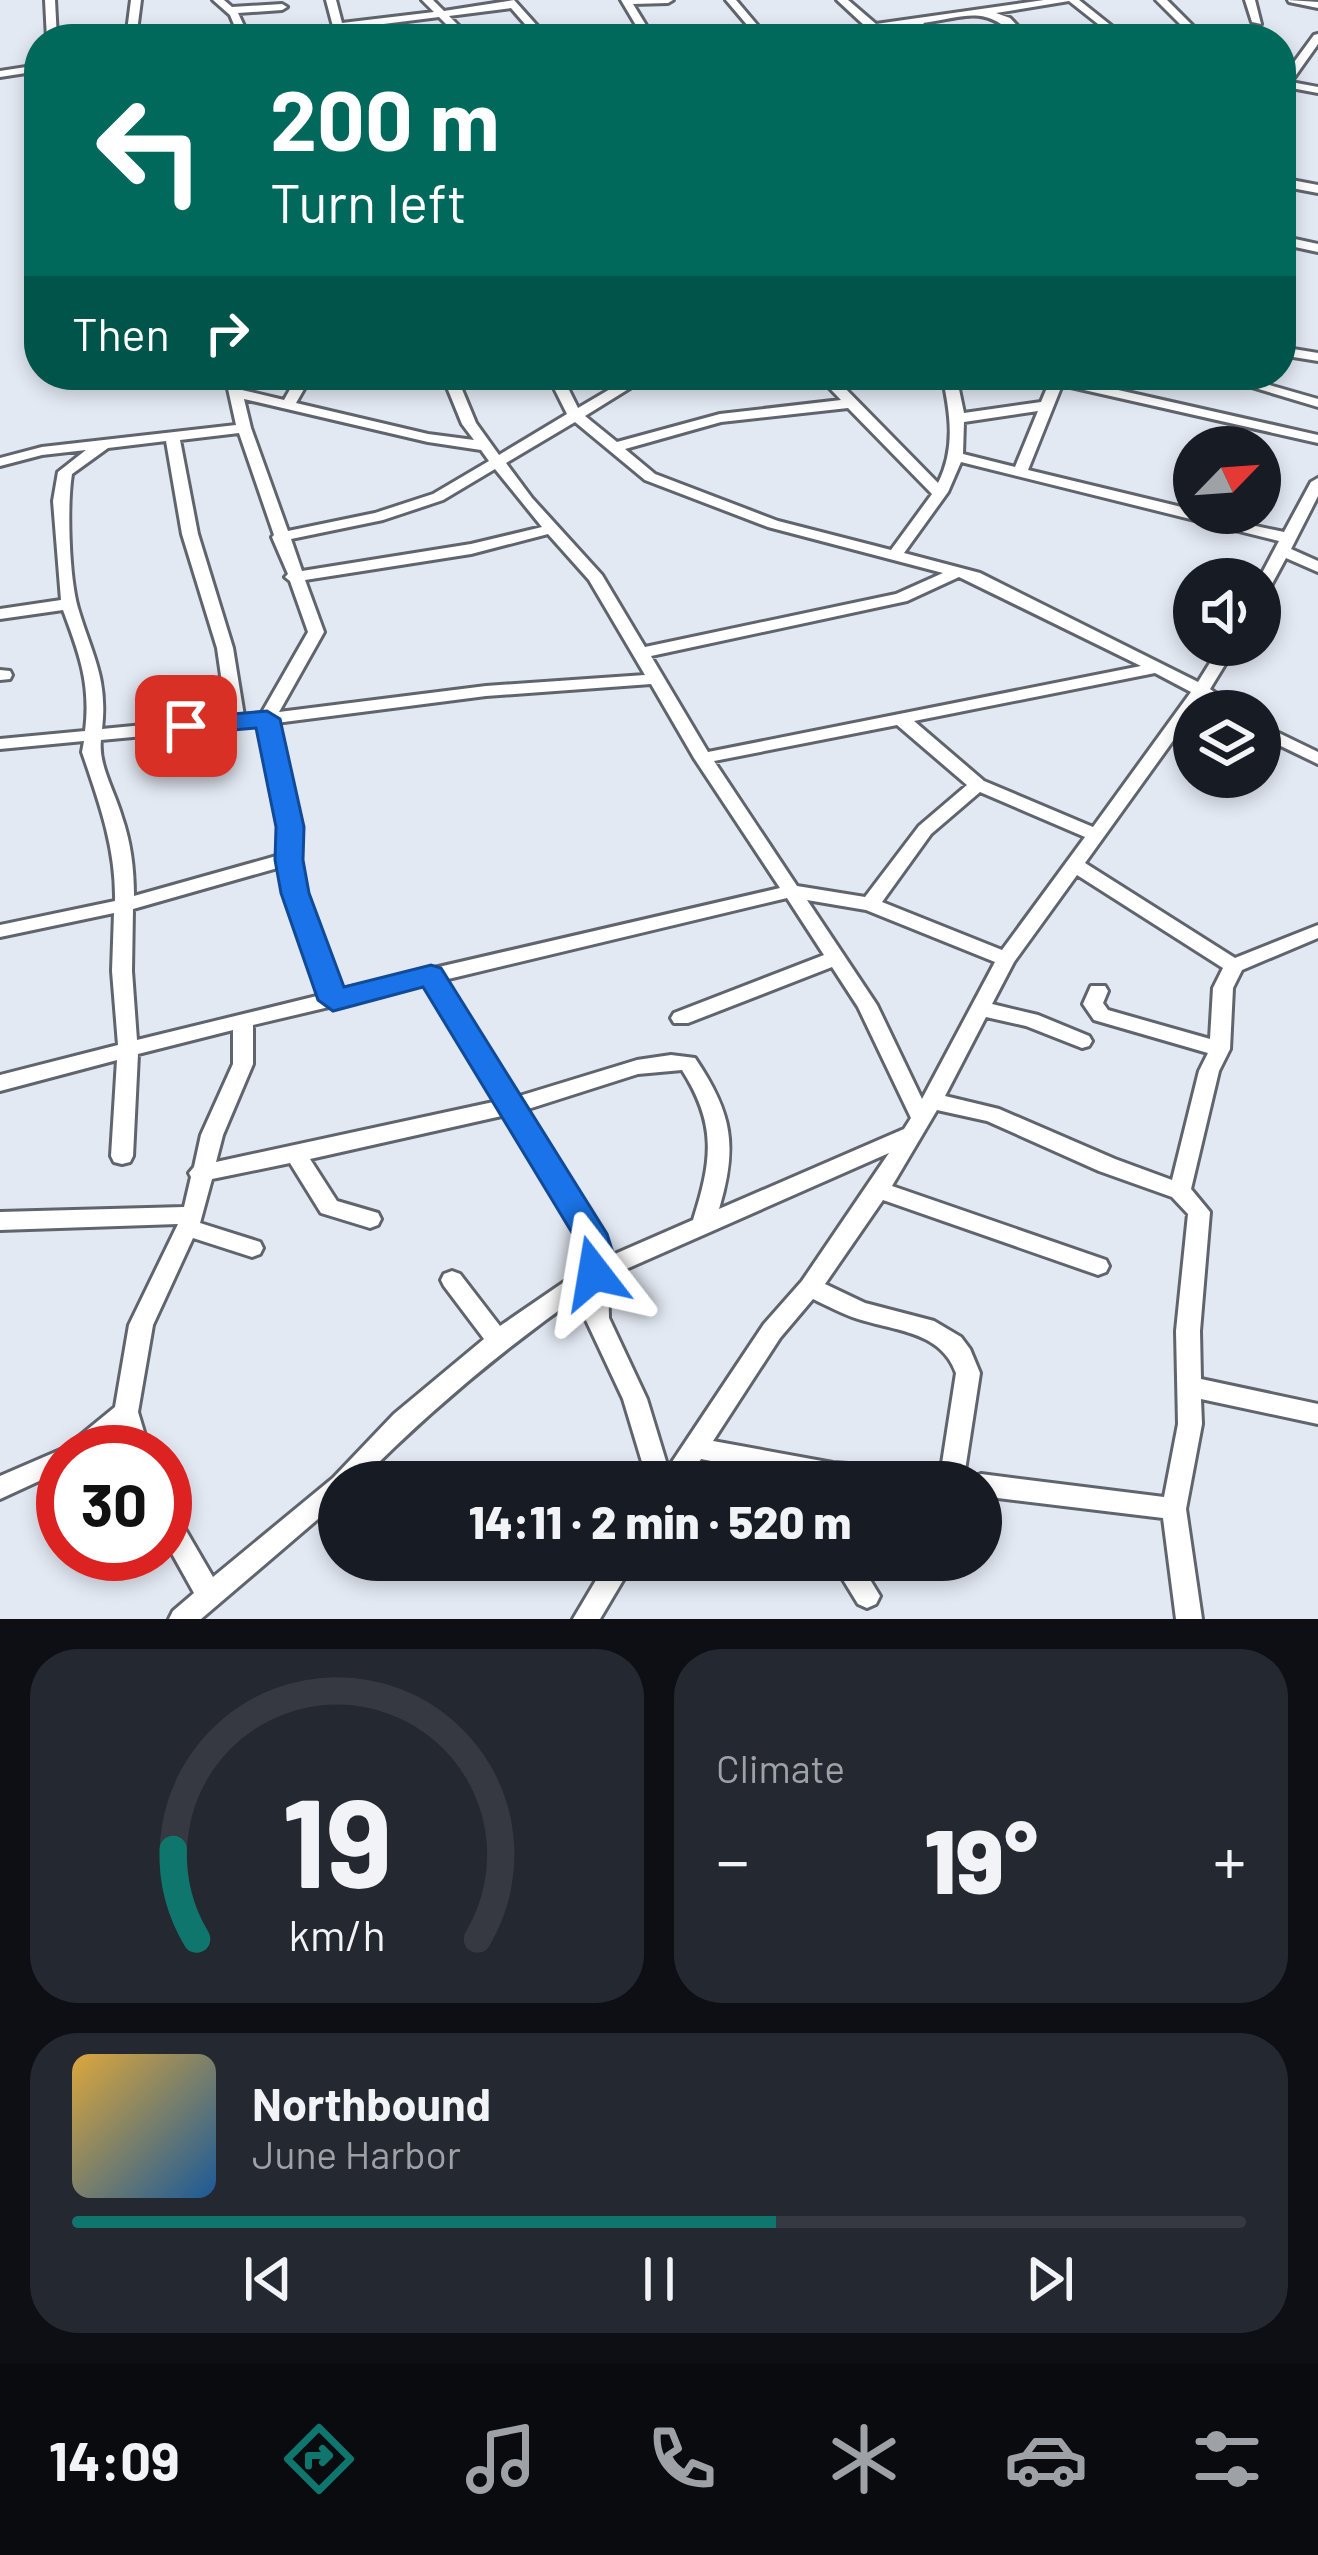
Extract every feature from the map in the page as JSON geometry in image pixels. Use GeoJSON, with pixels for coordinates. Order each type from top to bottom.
{"type":"FeatureCollection","features":[{"type":"Feature","properties":{"kind":"street"},"geometry":{"type":"LineString","coordinates":[[218,0],[236,24]]}},
{"type":"Feature","properties":{"kind":"street"},"geometry":{"type":"LineString","coordinates":[[427,0],[450,24]]}},
{"type":"Feature","properties":{"kind":"street"},"geometry":{"type":"LineString","coordinates":[[627,1],[668,0]]}},
{"type":"Feature","properties":{"kind":"street"},"geometry":{"type":"LineString","coordinates":[[731,0],[751,24]]}},
{"type":"Feature","properties":{"kind":"street"},"geometry":{"type":"LineString","coordinates":[[842,0],[869,24]]}},
{"type":"Feature","properties":{"kind":"street"},"geometry":{"type":"LineString","coordinates":[[944,0],[965,15]]}},
{"type":"Feature","properties":{"kind":"street"},"geometry":{"type":"LineString","coordinates":[[901,24],[1069,0],[1102,24]]}},
{"type":"Feature","properties":{"kind":"street"},"geometry":{"type":"LineString","coordinates":[[1161,0],[1186,24]]}},
{"type":"Feature","properties":{"kind":"street"},"geometry":{"type":"LineString","coordinates":[[1250,0],[1258,22]]}},
{"type":"Feature","properties":{"kind":"street"},"geometry":{"type":"LineString","coordinates":[[1292,0],[1318,5]]}},
{"type":"Feature","properties":{"kind":"street"},"geometry":{"type":"LineString","coordinates":[[380,24],[511,3]]}},
{"type":"Feature","properties":{"kind":"street"},"geometry":{"type":"LineString","coordinates":[[229,10],[282,8]]}},
{"type":"Feature","properties":{"kind":"street"},"geometry":{"type":"LineString","coordinates":[[986,13],[1010,24]]}},
{"type":"Feature","properties":{"kind":"street"},"geometry":{"type":"LineString","coordinates":[[1296,67],[1317,41]]}},
{"type":"Feature","properties":{"kind":"street"},"geometry":{"type":"LineString","coordinates":[[235,390],[293,577],[316,632],[267,719],[290,827],[295,893],[333,1000]]}},
{"type":"Feature","properties":{"kind":"street"},"geometry":{"type":"LineString","coordinates":[[288,405],[296,390]]}},
{"type":"Feature","properties":{"kind":"street"},"geometry":{"type":"LineString","coordinates":[[455,390],[469,424],[596,578],[703,758],[887,1040],[921,1118]]}},
{"type":"Feature","properties":{"kind":"street"},"geometry":{"type":"LineString","coordinates":[[562,390],[574,413],[650,477],[714,506],[959,571],[999,586],[1201,690],[1216,666]]}},
{"type":"Feature","properties":{"kind":"street"},"geometry":{"type":"LineString","coordinates":[[280,537],[377,517],[438,497],[481,476],[616,390]]}},
{"type":"Feature","properties":{"kind":"street"},"geometry":{"type":"LineString","coordinates":[[840,390],[940,493]]}},
{"type":"Feature","properties":{"kind":"street"},"geometry":{"type":"LineString","coordinates":[[894,556],[940,493],[957,457],[961,418],[953,390]]}},
{"type":"Feature","properties":{"kind":"street"},"geometry":{"type":"LineString","coordinates":[[1020,472],[1054,390]]}},
{"type":"Feature","properties":{"kind":"street"},"geometry":{"type":"LineString","coordinates":[[1113,390],[1318,439]]}},
{"type":"Feature","properties":{"kind":"street"},"geometry":{"type":"LineString","coordinates":[[1272,390],[1318,403]]}},
{"type":"Feature","properties":{"kind":"street"},"geometry":{"type":"LineString","coordinates":[[236,393],[428,438],[486,446]]}},
{"type":"Feature","properties":{"kind":"street"},"geometry":{"type":"LineString","coordinates":[[613,448],[720,418],[853,403]]}},
{"type":"Feature","properties":{"kind":"street"},"geometry":{"type":"LineString","coordinates":[[961,418],[1048,405]]}},
{"type":"Feature","properties":{"kind":"street"},"geometry":{"type":"LineString","coordinates":[[0,462],[105,443],[244,428]]}},
{"type":"Feature","properties":{"kind":"street"},"geometry":{"type":"LineString","coordinates":[[172,435],[190,534],[215,605],[236,721]]}},
{"type":"Feature","properties":{"kind":"street"},"geometry":{"type":"LineString","coordinates":[[105,443],[65,472],[60,501],[69,604],[89,658],[98,701],[91,752],[122,844],[128,1049],[122,1156]]}},
{"type":"Feature","properties":{"kind":"street"},"geometry":{"type":"LineString","coordinates":[[957,457],[1285,544],[1318,567]]}},
{"type":"Feature","properties":{"kind":"street"},"geometry":{"type":"LineString","coordinates":[[1278,558],[1318,482]]}},
{"type":"Feature","properties":{"kind":"street"},"geometry":{"type":"LineString","coordinates":[[293,577],[471,549],[554,528]]}},
{"type":"Feature","properties":{"kind":"street"},"geometry":{"type":"LineString","coordinates":[[641,653],[901,598],[959,571]]}},
{"type":"Feature","properties":{"kind":"street"},"geometry":{"type":"LineString","coordinates":[[0,614],[69,604]]}},
{"type":"Feature","properties":{"kind":"street"},"geometry":{"type":"LineString","coordinates":[[703,758],[904,722],[1158,668]]}},
{"type":"Feature","properties":{"kind":"street"},"geometry":{"type":"LineString","coordinates":[[0,744],[267,719],[486,691],[657,679]]}},
{"type":"Feature","properties":{"kind":"street"},"geometry":{"type":"LineString","coordinates":[[904,722],[978,785],[1094,834]]}},
{"type":"Feature","properties":{"kind":"street"},"geometry":{"type":"LineString","coordinates":[[687,1461],[748,1366],[878,1190],[1006,959],[1173,728]]}},
{"type":"Feature","properties":{"kind":"street"},"geometry":{"type":"LineString","coordinates":[[1281,740],[1318,759]]}},
{"type":"Feature","properties":{"kind":"street"},"geometry":{"type":"LineString","coordinates":[[870,904],[926,830],[978,785]]}},
{"type":"Feature","properties":{"kind":"street"},"geometry":{"type":"LineString","coordinates":[[0,932],[124,905],[289,860]]}},
{"type":"Feature","properties":{"kind":"street"},"geometry":{"type":"LineString","coordinates":[[1074,865],[1234,966]]}},
{"type":"Feature","properties":{"kind":"street"},"geometry":{"type":"LineString","coordinates":[[0,1083],[243,1020],[792,891],[870,904],[1006,959]]}},
{"type":"Feature","properties":{"kind":"street"},"geometry":{"type":"LineString","coordinates":[[1180,1191],[1209,1071],[1220,1049],[1223,988],[1234,966],[1318,931]]}},
{"type":"Feature","properties":{"kind":"street"},"geometry":{"type":"LineString","coordinates":[[681,1018],[835,958]]}},
{"type":"Feature","properties":{"kind":"street"},"geometry":{"type":"LineString","coordinates":[[431,975],[590,1234],[597,1256],[597,1318],[635,1399],[654,1461]]}},
{"type":"Feature","properties":{"kind":"street"},"geometry":{"type":"LineString","coordinates":[[1098,991],[1094,1004],[1101,1015],[1220,1049]]}},
{"type":"Feature","properties":{"kind":"street"},"geometry":{"type":"LineString","coordinates":[[981,1010],[1031,1020],[1082,1041]]}},
{"type":"Feature","properties":{"kind":"street"},"geometry":{"type":"LineString","coordinates":[[130,1425],[126,1412],[141,1325],[190,1221],[223,1103],[243,1064],[243,1020]]}},
{"type":"Feature","properties":{"kind":"street"},"geometry":{"type":"LineString","coordinates":[[200,1173],[510,1105],[667,1060],[688,1063],[710,1094],[723,1131],[722,1163],[703,1224]]}},
{"type":"Feature","properties":{"kind":"street"},"geometry":{"type":"LineString","coordinates":[[368,1461],[403,1421],[498,1340],[594,1273],[921,1118],[992,1114],[1180,1191],[1199,1212],[1189,1308],[1188,1449],[1174,1509],[1189,1619]]}},
{"type":"Feature","properties":{"kind":"street"},"geometry":{"type":"LineString","coordinates":[[295,1154],[329,1207],[370,1219]]}},
{"type":"Feature","properties":{"kind":"street"},"geometry":{"type":"LineString","coordinates":[[878,1190],[1098,1266]]}},
{"type":"Feature","properties":{"kind":"street"},"geometry":{"type":"LineString","coordinates":[[0,1221],[165,1212],[252,1248]]}},
{"type":"Feature","properties":{"kind":"street"},"geometry":{"type":"LineString","coordinates":[[452,1280],[498,1340]]}},
{"type":"Feature","properties":{"kind":"street"},"geometry":{"type":"LineString","coordinates":[[810,1287],[855,1309],[940,1333],[964,1356],[968,1372],[956,1461]]}},
{"type":"Feature","properties":{"kind":"street"},"geometry":{"type":"LineString","coordinates":[[1191,1388],[1318,1414]]}},
{"type":"Feature","properties":{"kind":"street"},"geometry":{"type":"LineString","coordinates":[[109,1425],[126,1412]]}},
{"type":"Feature","properties":{"kind":"street"},"geometry":{"type":"LineString","coordinates":[[697,1448],[756,1461]]}},
{"type":"Feature","properties":{"kind":"street"},"geometry":{"type":"LineString","coordinates":[[0,1488],[36,1471]]}},
{"type":"Feature","properties":{"kind":"street"},"geometry":{"type":"LineString","coordinates":[[1002,1488],[1174,1509]]}},
{"type":"Feature","properties":{"kind":"street"},"geometry":{"type":"LineString","coordinates":[[182,1619],[318,1507]]}},
{"type":"Feature","properties":{"kind":"street"},"geometry":{"type":"LineString","coordinates":[[192,1565],[209,1594]]}},
{"type":"Feature","properties":{"kind":"street"},"geometry":{"type":"LineString","coordinates":[[586,1619],[609,1581]]}},
{"type":"Feature","properties":{"kind":"street"},"geometry":{"type":"LineString","coordinates":[[857,1581],[867,1596]]}},
{"type":"Feature","properties":{"kind":"route"},"geometry":{"type":"LineString","coordinates":[[186,726],[267,719],[290,827],[295,893],[333,1000],[431,975],[590,1234],[597,1256],[594,1273]]}}]}
